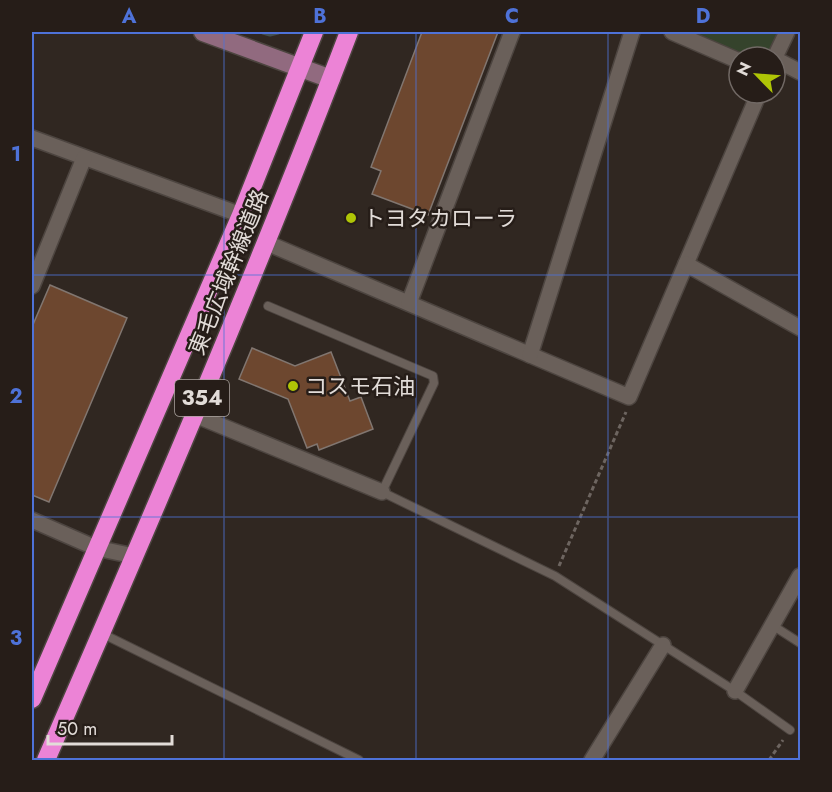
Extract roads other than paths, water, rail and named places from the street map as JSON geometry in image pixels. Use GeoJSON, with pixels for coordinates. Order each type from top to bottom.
{"type":"FeatureCollection","features":[{"type":"Feature","properties":{"kind":"highway","name":"東毛広域幹線道路"},"geometry":{"type":"LineString","coordinates":[[32,699],[241,215],[314,32]]}},
{"type":"Feature","properties":{"kind":"highway","name":"東毛広域幹線道路"},"geometry":{"type":"LineString","coordinates":[[46,760],[267,243],[349,32]]}},
{"type":"Feature","properties":{"kind":"street"},"geometry":{"type":"LineString","coordinates":[[203,32],[331,79]]}},
{"type":"Feature","properties":{"kind":"street"},"geometry":{"type":"LineString","coordinates":[[409,303],[512,32]]}},
{"type":"Feature","properties":{"kind":"street"},"geometry":{"type":"LineString","coordinates":[[530,355],[632,32]]}},
{"type":"Feature","properties":{"kind":"street"},"geometry":{"type":"LineString","coordinates":[[672,32],[727,56]]}},
{"type":"Feature","properties":{"kind":"street"},"geometry":{"type":"LineString","coordinates":[[787,64],[801,72]]}},
{"type":"Feature","properties":{"kind":"street"},"geometry":{"type":"LineString","coordinates":[[267,243],[629,397],[754,105]]}},
{"type":"Feature","properties":{"kind":"street"},"geometry":{"type":"LineString","coordinates":[[32,138],[241,215]]}},
{"type":"Feature","properties":{"kind":"street"},"geometry":{"type":"LineString","coordinates":[[32,286],[84,158]]}},
{"type":"Feature","properties":{"kind":"street"},"geometry":{"type":"LineString","coordinates":[[686,264],[801,328]]}},
{"type":"Feature","properties":{"kind":"street"},"geometry":{"type":"LineString","coordinates":[[195,415],[382,492]]}},
{"type":"Feature","properties":{"kind":"street"},"geometry":{"type":"LineString","coordinates":[[32,520],[96,548],[135,556]]}},
{"type":"Feature","properties":{"kind":"street"},"geometry":{"type":"LineString","coordinates":[[735,691],[801,576]]}},
{"type":"Feature","properties":{"kind":"street"},"geometry":{"type":"LineString","coordinates":[[592,760],[663,645]]}},
{"type":"Feature","properties":{"kind":"lane"},"geometry":{"type":"LineString","coordinates":[[268,306],[434,376],[434,383],[382,492],[555,576],[735,691],[790,730]]}},
{"type":"Feature","properties":{"kind":"lane"},"geometry":{"type":"LineString","coordinates":[[772,626],[801,643]]}},
{"type":"Feature","properties":{"kind":"lane"},"geometry":{"type":"LineString","coordinates":[[101,633],[359,760]]}},
{"type":"Feature","properties":{"kind":"waterway"},"geometry":{"type":"LineString","coordinates":[[263,32],[270,34],[278,32]]}},
{"type":"Feature","properties":{"kind":"place","name":"トヨタカローラ"},"geometry":{"type":"Point","coordinates":[351,218]}},
{"type":"Feature","properties":{"kind":"place","name":"コスモ石油"},"geometry":{"type":"Point","coordinates":[293,386]}}]}
